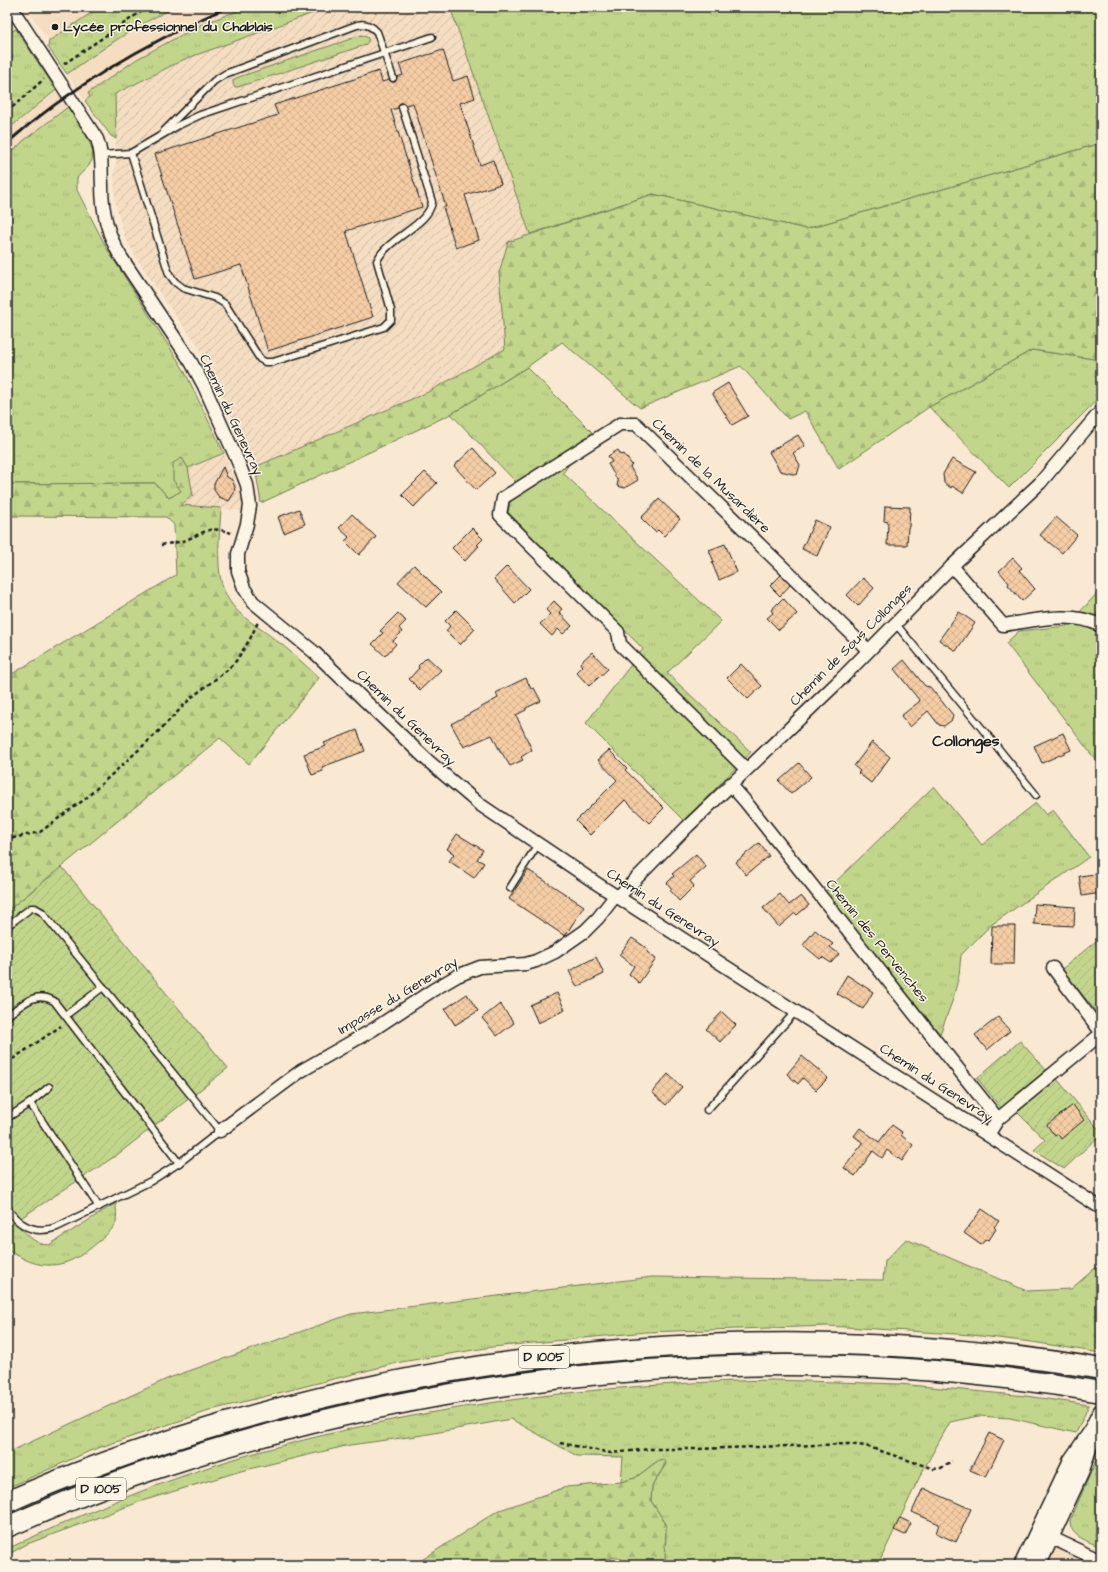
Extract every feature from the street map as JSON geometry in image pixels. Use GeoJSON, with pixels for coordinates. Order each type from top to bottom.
{"type":"FeatureCollection","features":[{"type":"Feature","properties":{"kind":"highway","name":"D 1005"},"geometry":{"type":"LineString","coordinates":[[7,1502],[137,1450],[265,1411],[350,1390],[496,1363],[535,1358],[628,1348],[777,1342],[932,1348],[1009,1356],[1101,1369]]}},
{"type":"Feature","properties":{"kind":"highway","name":"D 1005"},"geometry":{"type":"LineString","coordinates":[[7,1527],[146,1472],[275,1432],[357,1412],[501,1385],[633,1371],[777,1365],[854,1366],[933,1371],[1040,1382],[1101,1392]]}},
{"type":"Feature","properties":{"kind":"main road"},"geometry":{"type":"LineString","coordinates":[[1022,1565],[1044,1534],[1080,1472],[1091,1434],[1101,1413]]}},
{"type":"Feature","properties":{"kind":"main road"},"geometry":{"type":"LineString","coordinates":[[1037,1565],[1044,1534]]}},
{"type":"Feature","properties":{"kind":"street","name":"Chemin du Genevray"},"geometry":{"type":"LineString","coordinates":[[11,7],[98,143],[101,155],[104,212],[114,245],[185,352],[197,373],[239,464],[250,497],[249,514],[238,563],[240,580],[248,595],[263,610],[314,652],[450,781],[479,804],[617,896],[1101,1208]]}},
{"type":"Feature","properties":{"kind":"street","name":"Chemin de Sous Collonges"},"geometry":{"type":"LineString","coordinates":[[617,896],[730,784],[840,680],[952,566],[1040,483],[1101,411]]}},
{"type":"Feature","properties":{"kind":"street","name":"Chemin de la Musardière"},"geometry":{"type":"LineString","coordinates":[[746,769],[620,644],[618,632],[500,515],[503,498],[620,424],[636,424],[868,650]]}},
{"type":"Feature","properties":{"kind":"street"},"geometry":{"type":"LineString","coordinates":[[952,566],[1003,625],[1077,618],[1101,626]]}},
{"type":"Feature","properties":{"kind":"street","name":"Chemin des Pervenches"},"geometry":{"type":"LineString","coordinates":[[730,784],[867,952],[998,1119]]}},
{"type":"Feature","properties":{"kind":"street","name":"Impasse du Genevray"},"geometry":{"type":"LineString","coordinates":[[220,1132],[301,1072],[374,1029],[445,982],[480,967],[526,964],[555,952],[585,931],[617,896]]}},
{"type":"Feature","properties":{"kind":"street"},"geometry":{"type":"LineString","coordinates":[[988,1135],[998,1119],[1101,1033],[1053,968]]}},
{"type":"Feature","properties":{"kind":"street"},"geometry":{"type":"LineString","coordinates":[[1044,1534],[1101,1561]]}},
{"type":"Feature","properties":{"kind":"lane"},"geometry":{"type":"LineString","coordinates":[[158,136],[214,82],[232,70],[361,24],[366,24],[374,28],[379,36],[393,78]]}},
{"type":"Feature","properties":{"kind":"lane"},"geometry":{"type":"LineString","coordinates":[[101,155],[131,153],[179,125],[219,108],[432,37]]}},
{"type":"Feature","properties":{"kind":"lane"},"geometry":{"type":"LineString","coordinates":[[131,153],[172,278],[182,288],[215,298],[225,304],[260,359],[265,362],[273,362],[384,326],[391,320],[391,310],[377,260],[382,252],[426,215],[432,202],[402,107]]}},
{"type":"Feature","properties":{"kind":"lane"},"geometry":{"type":"LineString","coordinates":[[895,623],[1036,796]]}},
{"type":"Feature","properties":{"kind":"lane"},"geometry":{"type":"LineString","coordinates":[[510,888],[538,844]]}},
{"type":"Feature","properties":{"kind":"lane"},"geometry":{"type":"LineString","coordinates":[[7,926],[27,910],[35,908],[39,909],[220,1132],[179,1163],[151,1181],[57,1227],[41,1230],[26,1227],[17,1220],[7,1208]]}},
{"type":"Feature","properties":{"kind":"lane"},"geometry":{"type":"LineString","coordinates":[[67,1017],[103,987]]}},
{"type":"Feature","properties":{"kind":"lane"},"geometry":{"type":"LineString","coordinates":[[7,1016],[28,1000],[38,996],[49,998],[54,1001],[179,1163]]}},
{"type":"Feature","properties":{"kind":"lane"},"geometry":{"type":"LineString","coordinates":[[708,1110],[796,1011]]}},
{"type":"Feature","properties":{"kind":"lane"},"geometry":{"type":"LineString","coordinates":[[7,1118],[30,1103],[49,1087]]}},
{"type":"Feature","properties":{"kind":"lane"},"geometry":{"type":"LineString","coordinates":[[30,1103],[99,1207]]}},
{"type":"Feature","properties":{"kind":"path"},"geometry":{"type":"LineString","coordinates":[[7,112],[52,72],[148,7]]}},
{"type":"Feature","properties":{"kind":"path"},"geometry":{"type":"LineString","coordinates":[[161,545],[180,542],[214,529],[243,537]]}},
{"type":"Feature","properties":{"kind":"path"},"geometry":{"type":"LineString","coordinates":[[7,843],[13,838],[40,832],[71,809],[156,734],[192,697],[226,671],[244,651],[263,610]]}},
{"type":"Feature","properties":{"kind":"path"},"geometry":{"type":"LineString","coordinates":[[7,1063],[67,1017]]}},
{"type":"Feature","properties":{"kind":"path"},"geometry":{"type":"LineString","coordinates":[[560,1444],[611,1453],[650,1449],[702,1449],[849,1444],[866,1446],[934,1469],[941,1468],[952,1461]]}},
{"type":"Feature","properties":{"kind":"shaded area","name":"Lycée professionnel du Chablais"},"geometry":{"type":"Polygon","coordinates":[[[26,7],[100,7],[49,41],[26,7]]]}},
{"type":"Feature","properties":{"kind":"shaded area"},"geometry":{"type":"Polygon","coordinates":[[[176,7],[247,7],[198,26],[137,59],[88,93],[90,97],[85,101],[67,74],[103,48],[161,14],[176,7]]]}},
{"type":"Feature","properties":{"kind":"shaded area"},"geometry":{"type":"Polygon","coordinates":[[[330,7],[450,7],[530,234],[508,242],[499,273],[506,349],[428,392],[255,467],[205,358],[196,342],[173,313],[135,256],[124,235],[115,201],[115,94],[185,59],[330,7]]]}},
{"type":"Feature","properties":{"kind":"shaded area"},"geometry":{"type":"Polygon","coordinates":[[[56,90],[68,107],[23,141],[7,158],[7,130],[56,90]]]}},
{"type":"Feature","properties":{"kind":"shaded area"},"geometry":{"type":"Polygon","coordinates":[[[224,453],[241,495],[242,511],[181,505],[193,495],[188,468],[224,453]]]}},
{"type":"Feature","properties":{"kind":"shaded area"},"geometry":{"type":"Polygon","coordinates":[[[1044,1535],[1101,1565],[1030,1565],[1044,1535]]]}},
{"type":"Feature","properties":{"kind":"shaded area"},"geometry":{"type":"Polygon","coordinates":[[[617,1557],[632,1565],[591,1565],[600,1560],[617,1557]]]}},
{"type":"Feature","properties":{"kind":"green space"},"geometry":{"type":"Polygon","coordinates":[[[100,7],[176,7],[133,29],[67,74],[48,47],[49,41],[100,7]]]}},
{"type":"Feature","properties":{"kind":"green space"},"geometry":{"type":"Polygon","coordinates":[[[247,7],[330,7],[185,59],[115,94],[116,139],[111,136],[85,101],[90,97],[88,93],[137,59],[198,26],[247,7]]]}},
{"type":"Feature","properties":{"kind":"green space"},"geometry":{"type":"Polygon","coordinates":[[[450,7],[1101,7],[1101,143],[806,229],[653,194],[530,234],[450,7]]]}},
{"type":"Feature","properties":{"kind":"green space"},"geometry":{"type":"Polygon","coordinates":[[[16,29],[56,90],[7,130],[7,60],[13,57],[7,47],[7,34],[16,29]]]}},
{"type":"Feature","properties":{"kind":"green space"},"geometry":{"type":"Polygon","coordinates":[[[362,35],[368,38],[368,42],[365,45],[238,87],[235,87],[233,84],[233,80],[236,78],[362,35]]]}},
{"type":"Feature","properties":{"kind":"green space"},"geometry":{"type":"Polygon","coordinates":[[[68,107],[86,134],[93,156],[88,167],[77,178],[77,190],[107,249],[184,370],[224,453],[188,468],[182,458],[182,491],[169,498],[155,483],[7,484],[7,158],[23,141],[68,107]]]}},
{"type":"Feature","properties":{"kind":"green space"},"geometry":{"type":"Polygon","coordinates":[[[1101,143],[1101,360],[1032,350],[929,407],[839,469],[805,411],[788,419],[741,366],[640,408],[562,342],[527,367],[451,414],[261,503],[255,467],[428,392],[505,349],[499,273],[508,242],[653,194],[806,229],[1101,143]]]}},
{"type":"Feature","properties":{"kind":"green space"},"geometry":{"type":"Polygon","coordinates":[[[1032,350],[1101,360],[1101,394],[1090,407],[1009,488],[929,407],[1032,350]]]}},
{"type":"Feature","properties":{"kind":"green space"},"geometry":{"type":"Polygon","coordinates":[[[527,367],[592,432],[563,473],[721,621],[667,673],[751,752],[684,821],[586,723],[643,649],[508,512],[515,481],[451,414],[527,367]]]}},
{"type":"Feature","properties":{"kind":"green space"},"geometry":{"type":"Polygon","coordinates":[[[182,458],[188,468],[193,495],[181,505],[221,508],[219,561],[221,582],[228,598],[238,612],[285,647],[319,678],[249,764],[220,738],[7,911],[7,677],[176,575],[174,525],[166,517],[7,516],[7,484],[155,483],[169,498],[181,491],[173,480],[173,463],[182,458]]]}},
{"type":"Feature","properties":{"kind":"green space"},"geometry":{"type":"Polygon","coordinates":[[[1101,589],[1101,767],[1006,643],[1019,631],[1067,626],[1101,589]]]}},
{"type":"Feature","properties":{"kind":"green space"},"geometry":{"type":"Polygon","coordinates":[[[934,786],[982,845],[1036,803],[1046,815],[1053,810],[1089,857],[991,925],[961,955],[959,975],[953,999],[940,1034],[825,892],[934,786]]]}},
{"type":"Feature","properties":{"kind":"green space"},"geometry":{"type":"Polygon","coordinates":[[[62,867],[228,1068],[117,1155],[7,1227],[7,911],[62,867]]]}},
{"type":"Feature","properties":{"kind":"green space"},"geometry":{"type":"Polygon","coordinates":[[[1101,937],[1101,1018],[1062,969],[1101,937]]]}},
{"type":"Feature","properties":{"kind":"green space"},"geometry":{"type":"Polygon","coordinates":[[[1020,1041],[1046,1070],[1001,1108],[977,1078],[1020,1041]]]}},
{"type":"Feature","properties":{"kind":"green space"},"geometry":{"type":"Polygon","coordinates":[[[1057,1079],[1101,1132],[1101,1134],[1064,1169],[1034,1150],[1045,1140],[1017,1112],[1057,1079]]]}},
{"type":"Feature","properties":{"kind":"green space"},"geometry":{"type":"Polygon","coordinates":[[[116,1203],[116,1220],[113,1228],[86,1252],[71,1260],[56,1265],[41,1265],[26,1260],[7,1250],[7,1227],[15,1222],[34,1240],[39,1243],[49,1245],[116,1203]]]}},
{"type":"Feature","properties":{"kind":"green space"},"geometry":{"type":"Polygon","coordinates":[[[906,1239],[1027,1291],[1071,1289],[1101,1263],[1101,1353],[1032,1342],[972,1335],[829,1326],[646,1332],[492,1347],[401,1362],[215,1409],[92,1450],[7,1488],[7,1453],[169,1378],[351,1314],[652,1277],[883,1280],[885,1261],[906,1239]]]}},
{"type":"Feature","properties":{"kind":"green space"},"geometry":{"type":"Polygon","coordinates":[[[772,1380],[899,1384],[1026,1396],[1089,1405],[1076,1433],[1010,1418],[978,1416],[950,1422],[920,1476],[878,1565],[665,1565],[666,1524],[651,1501],[652,1486],[666,1464],[659,1460],[635,1478],[621,1482],[623,1457],[577,1456],[511,1419],[423,1435],[350,1445],[241,1471],[142,1501],[27,1544],[7,1555],[7,1549],[56,1526],[181,1477],[264,1450],[363,1426],[464,1407],[566,1393],[669,1384],[772,1380]]]}},
{"type":"Feature","properties":{"kind":"green space"},"geometry":{"type":"Polygon","coordinates":[[[1101,1449],[1101,1547],[1076,1535],[1070,1521],[1101,1449]]]}},
{"type":"Feature","properties":{"kind":"green space"},"geometry":{"type":"Polygon","coordinates":[[[664,1459],[666,1463],[652,1486],[651,1501],[666,1524],[665,1565],[632,1565],[617,1557],[600,1560],[591,1565],[414,1565],[497,1511],[566,1487],[621,1482],[635,1478],[659,1460],[664,1459]]]}},
{"type":"Feature","properties":{"kind":"building"},"geometry":{"type":"Polygon","coordinates":[[[443,50],[453,81],[468,76],[475,98],[460,103],[480,165],[493,160],[501,184],[465,195],[479,240],[456,248],[443,207],[446,207],[413,103],[406,105],[400,103],[398,108],[391,110],[422,207],[346,231],[373,317],[268,351],[241,265],[195,279],[155,154],[278,115],[274,105],[379,71],[382,82],[389,80],[395,82],[397,77],[403,75],[399,64],[443,50]]]}},
{"type":"Feature","properties":{"kind":"building"},"geometry":{"type":"Polygon","coordinates":[[[728,383],[748,416],[732,425],[712,393],[728,383]]]}},
{"type":"Feature","properties":{"kind":"building"},"geometry":{"type":"Polygon","coordinates":[[[798,435],[805,446],[793,453],[800,465],[797,475],[780,471],[769,452],[798,435]]]}},
{"type":"Feature","properties":{"kind":"building"},"geometry":{"type":"Polygon","coordinates":[[[473,448],[495,473],[476,490],[454,466],[473,448]]]}},
{"type":"Feature","properties":{"kind":"building"},"geometry":{"type":"Polygon","coordinates":[[[618,450],[621,455],[624,454],[632,465],[630,467],[638,480],[625,488],[617,486],[618,481],[608,464],[612,462],[608,456],[618,450]]]}},
{"type":"Feature","properties":{"kind":"building"},"geometry":{"type":"Polygon","coordinates":[[[952,459],[976,472],[963,493],[944,483],[943,474],[952,459]]]}},
{"type":"Feature","properties":{"kind":"building"},"geometry":{"type":"Polygon","coordinates":[[[223,467],[227,477],[232,480],[235,487],[234,493],[229,501],[219,497],[214,490],[214,484],[223,467]]]}},
{"type":"Feature","properties":{"kind":"building"},"geometry":{"type":"Polygon","coordinates":[[[425,472],[437,483],[414,507],[402,495],[425,472]]]}},
{"type":"Feature","properties":{"kind":"building"},"geometry":{"type":"Polygon","coordinates":[[[659,499],[680,519],[664,536],[658,530],[655,532],[641,518],[659,499]]]}},
{"type":"Feature","properties":{"kind":"building"},"geometry":{"type":"Polygon","coordinates":[[[885,506],[910,507],[907,545],[887,545],[888,522],[884,521],[885,506]]]}},
{"type":"Feature","properties":{"kind":"building"},"geometry":{"type":"Polygon","coordinates":[[[299,509],[305,524],[284,533],[278,517],[299,509]]]}},
{"type":"Feature","properties":{"kind":"building"},"geometry":{"type":"Polygon","coordinates":[[[352,514],[376,537],[359,555],[345,541],[349,537],[339,528],[352,514]]]}},
{"type":"Feature","properties":{"kind":"building"},"geometry":{"type":"Polygon","coordinates":[[[1056,517],[1077,535],[1062,553],[1040,535],[1056,517]]]}},
{"type":"Feature","properties":{"kind":"building"},"geometry":{"type":"Polygon","coordinates":[[[815,520],[830,527],[817,556],[802,549],[815,520]]]}},
{"type":"Feature","properties":{"kind":"building"},"geometry":{"type":"Polygon","coordinates":[[[472,528],[483,539],[477,545],[479,546],[465,561],[452,548],[472,528]]]}},
{"type":"Feature","properties":{"kind":"building"},"geometry":{"type":"Polygon","coordinates":[[[725,544],[737,572],[719,580],[712,563],[714,562],[709,550],[725,544]]]}},
{"type":"Feature","properties":{"kind":"building"},"geometry":{"type":"Polygon","coordinates":[[[1013,558],[1022,568],[1019,570],[1035,589],[1022,601],[1008,585],[1009,583],[999,571],[1013,558]]]}},
{"type":"Feature","properties":{"kind":"building"},"geometry":{"type":"Polygon","coordinates":[[[414,565],[441,592],[426,607],[398,582],[414,565]]]}},
{"type":"Feature","properties":{"kind":"building"},"geometry":{"type":"Polygon","coordinates":[[[507,566],[529,589],[515,603],[494,579],[507,566]]]}},
{"type":"Feature","properties":{"kind":"building"},"geometry":{"type":"Polygon","coordinates":[[[781,575],[790,585],[780,596],[770,586],[781,575]]]}},
{"type":"Feature","properties":{"kind":"building"},"geometry":{"type":"Polygon","coordinates":[[[863,578],[874,588],[858,606],[847,595],[863,578]]]}},
{"type":"Feature","properties":{"kind":"building"},"geometry":{"type":"Polygon","coordinates":[[[783,598],[797,614],[779,630],[767,618],[773,613],[771,610],[783,598]]]}},
{"type":"Feature","properties":{"kind":"building"},"geometry":{"type":"Polygon","coordinates":[[[554,601],[562,609],[559,612],[572,626],[563,634],[558,629],[552,636],[540,624],[550,614],[546,610],[554,601]]]}},
{"type":"Feature","properties":{"kind":"building"},"geometry":{"type":"Polygon","coordinates":[[[456,610],[475,629],[460,645],[446,631],[450,626],[445,621],[456,610]]]}},
{"type":"Feature","properties":{"kind":"building"},"geometry":{"type":"Polygon","coordinates":[[[959,612],[975,623],[956,651],[939,640],[959,612]]]}},
{"type":"Feature","properties":{"kind":"building"},"geometry":{"type":"Polygon","coordinates":[[[398,613],[406,621],[399,628],[402,632],[393,641],[396,644],[385,656],[372,644],[383,633],[380,631],[398,613]]]}},
{"type":"Feature","properties":{"kind":"building"},"geometry":{"type":"Polygon","coordinates":[[[592,652],[608,669],[589,686],[576,672],[582,666],[580,663],[592,652]]]}},
{"type":"Feature","properties":{"kind":"building"},"geometry":{"type":"Polygon","coordinates":[[[427,657],[441,670],[420,690],[409,679],[419,668],[418,666],[427,657]]]}},
{"type":"Feature","properties":{"kind":"building"},"geometry":{"type":"Polygon","coordinates":[[[904,660],[925,686],[930,687],[953,715],[952,720],[944,726],[939,725],[928,711],[910,727],[901,716],[920,701],[894,669],[904,660]]]}},
{"type":"Feature","properties":{"kind":"building"},"geometry":{"type":"Polygon","coordinates":[[[741,664],[762,686],[748,699],[727,678],[741,664]]]}},
{"type":"Feature","properties":{"kind":"building"},"geometry":{"type":"Polygon","coordinates":[[[526,678],[531,689],[534,688],[541,701],[526,708],[526,710],[516,715],[532,750],[521,757],[523,760],[510,766],[501,753],[492,735],[464,747],[451,724],[498,698],[496,693],[526,678]]]}},
{"type":"Feature","properties":{"kind":"building"},"geometry":{"type":"Polygon","coordinates":[[[357,730],[365,751],[322,767],[323,771],[312,775],[304,754],[326,746],[324,743],[357,730]]]}},
{"type":"Feature","properties":{"kind":"building"},"geometry":{"type":"Polygon","coordinates":[[[1063,733],[1071,750],[1042,763],[1034,746],[1063,733]]]}},
{"type":"Feature","properties":{"kind":"building"},"geometry":{"type":"Polygon","coordinates":[[[872,742],[890,757],[871,783],[858,773],[860,771],[854,766],[872,742]]]}},
{"type":"Feature","properties":{"kind":"building"},"geometry":{"type":"Polygon","coordinates":[[[609,750],[627,768],[625,770],[664,808],[649,823],[625,800],[590,835],[576,821],[617,780],[598,760],[609,750]]]}},
{"type":"Feature","properties":{"kind":"building"},"geometry":{"type":"Polygon","coordinates":[[[799,763],[811,777],[791,794],[779,781],[799,763]]]}},
{"type":"Feature","properties":{"kind":"building"},"geometry":{"type":"Polygon","coordinates":[[[457,834],[483,850],[477,859],[484,863],[474,878],[449,861],[454,854],[447,849],[457,834]]]}},
{"type":"Feature","properties":{"kind":"building"},"geometry":{"type":"Polygon","coordinates":[[[759,843],[769,856],[746,875],[736,862],[759,843]]]}},
{"type":"Feature","properties":{"kind":"building"},"geometry":{"type":"Polygon","coordinates":[[[696,854],[706,867],[690,881],[694,886],[679,901],[670,890],[672,889],[667,883],[674,876],[672,874],[696,854]]]}},
{"type":"Feature","properties":{"kind":"building"},"geometry":{"type":"Polygon","coordinates":[[[528,870],[584,906],[565,936],[509,899],[528,870]]]}},
{"type":"Feature","properties":{"kind":"building"},"geometry":{"type":"Polygon","coordinates":[[[1096,874],[1101,875],[1101,893],[1082,896],[1079,876],[1096,874]]]}},
{"type":"Feature","properties":{"kind":"building"},"geometry":{"type":"Polygon","coordinates":[[[780,894],[789,905],[801,896],[809,905],[797,915],[795,913],[779,927],[763,908],[780,894]]]}},
{"type":"Feature","properties":{"kind":"building"},"geometry":{"type":"Polygon","coordinates":[[[1035,904],[1075,907],[1074,926],[1034,924],[1035,904]]]}},
{"type":"Feature","properties":{"kind":"building"},"geometry":{"type":"Polygon","coordinates":[[[992,926],[1015,926],[1014,964],[991,964],[992,926]]]}},
{"type":"Feature","properties":{"kind":"building"},"geometry":{"type":"Polygon","coordinates":[[[815,930],[833,944],[830,947],[839,954],[831,963],[822,957],[820,959],[803,945],[815,930]]]}},
{"type":"Feature","properties":{"kind":"building"},"geometry":{"type":"Polygon","coordinates":[[[632,938],[648,949],[647,952],[656,959],[639,983],[629,974],[634,966],[619,955],[632,938]]]}},
{"type":"Feature","properties":{"kind":"building"},"geometry":{"type":"Polygon","coordinates":[[[596,957],[604,974],[577,987],[569,971],[596,957]]]}},
{"type":"Feature","properties":{"kind":"building"},"geometry":{"type":"Polygon","coordinates":[[[847,975],[873,992],[863,1009],[836,993],[847,975]]]}},
{"type":"Feature","properties":{"kind":"building"},"geometry":{"type":"Polygon","coordinates":[[[557,993],[565,1010],[538,1023],[530,1005],[557,993]]]}},
{"type":"Feature","properties":{"kind":"building"},"geometry":{"type":"Polygon","coordinates":[[[467,994],[478,1011],[455,1025],[445,1009],[467,994]]]}},
{"type":"Feature","properties":{"kind":"building"},"geometry":{"type":"Polygon","coordinates":[[[500,1004],[514,1023],[497,1036],[482,1018],[500,1004]]]}},
{"type":"Feature","properties":{"kind":"building"},"geometry":{"type":"Polygon","coordinates":[[[722,1012],[736,1025],[720,1042],[706,1029],[722,1012]]]}},
{"type":"Feature","properties":{"kind":"building"},"geometry":{"type":"Polygon","coordinates":[[[998,1017],[1010,1031],[987,1050],[975,1035],[998,1017]]]}},
{"type":"Feature","properties":{"kind":"building"},"geometry":{"type":"Polygon","coordinates":[[[802,1056],[828,1078],[816,1090],[803,1078],[798,1084],[787,1074],[802,1056]]]}},
{"type":"Feature","properties":{"kind":"building"},"geometry":{"type":"Polygon","coordinates":[[[668,1074],[682,1087],[666,1105],[652,1092],[668,1074]]]}},
{"type":"Feature","properties":{"kind":"building"},"geometry":{"type":"Polygon","coordinates":[[[1073,1105],[1084,1120],[1061,1139],[1058,1134],[1055,1136],[1047,1125],[1073,1105]]]}},
{"type":"Feature","properties":{"kind":"building"},"geometry":{"type":"Polygon","coordinates":[[[892,1125],[902,1132],[901,1135],[913,1145],[902,1161],[887,1150],[882,1158],[873,1151],[855,1176],[844,1168],[863,1143],[854,1136],[860,1128],[879,1142],[892,1125]]]}},
{"type":"Feature","properties":{"kind":"building"},"geometry":{"type":"Polygon","coordinates":[[[982,1209],[999,1221],[994,1227],[996,1229],[989,1240],[986,1239],[981,1245],[964,1233],[982,1209]]]}},
{"type":"Feature","properties":{"kind":"building"},"geometry":{"type":"Polygon","coordinates":[[[989,1433],[1004,1440],[986,1477],[970,1470],[989,1433]]]}},
{"type":"Feature","properties":{"kind":"building"},"geometry":{"type":"Polygon","coordinates":[[[923,1488],[971,1509],[956,1542],[936,1533],[939,1524],[912,1512],[923,1488]]]}},
{"type":"Feature","properties":{"kind":"building"},"geometry":{"type":"Polygon","coordinates":[[[900,1518],[911,1523],[905,1535],[894,1530],[900,1518]]]}},
{"type":"Feature","properties":{"kind":"railway"},"geometry":{"type":"LineString","coordinates":[[7,143],[58,102],[112,66],[169,35],[228,7]]}},
{"type":"Feature","properties":{"kind":"place","name":"Lycée professionnel du Chablais"},"geometry":{"type":"Point","coordinates":[55,27]}},
{"type":"Feature","properties":{"kind":"district","name":"Collonges"},"geometry":{"type":"Point","coordinates":[966,741]}}]}
